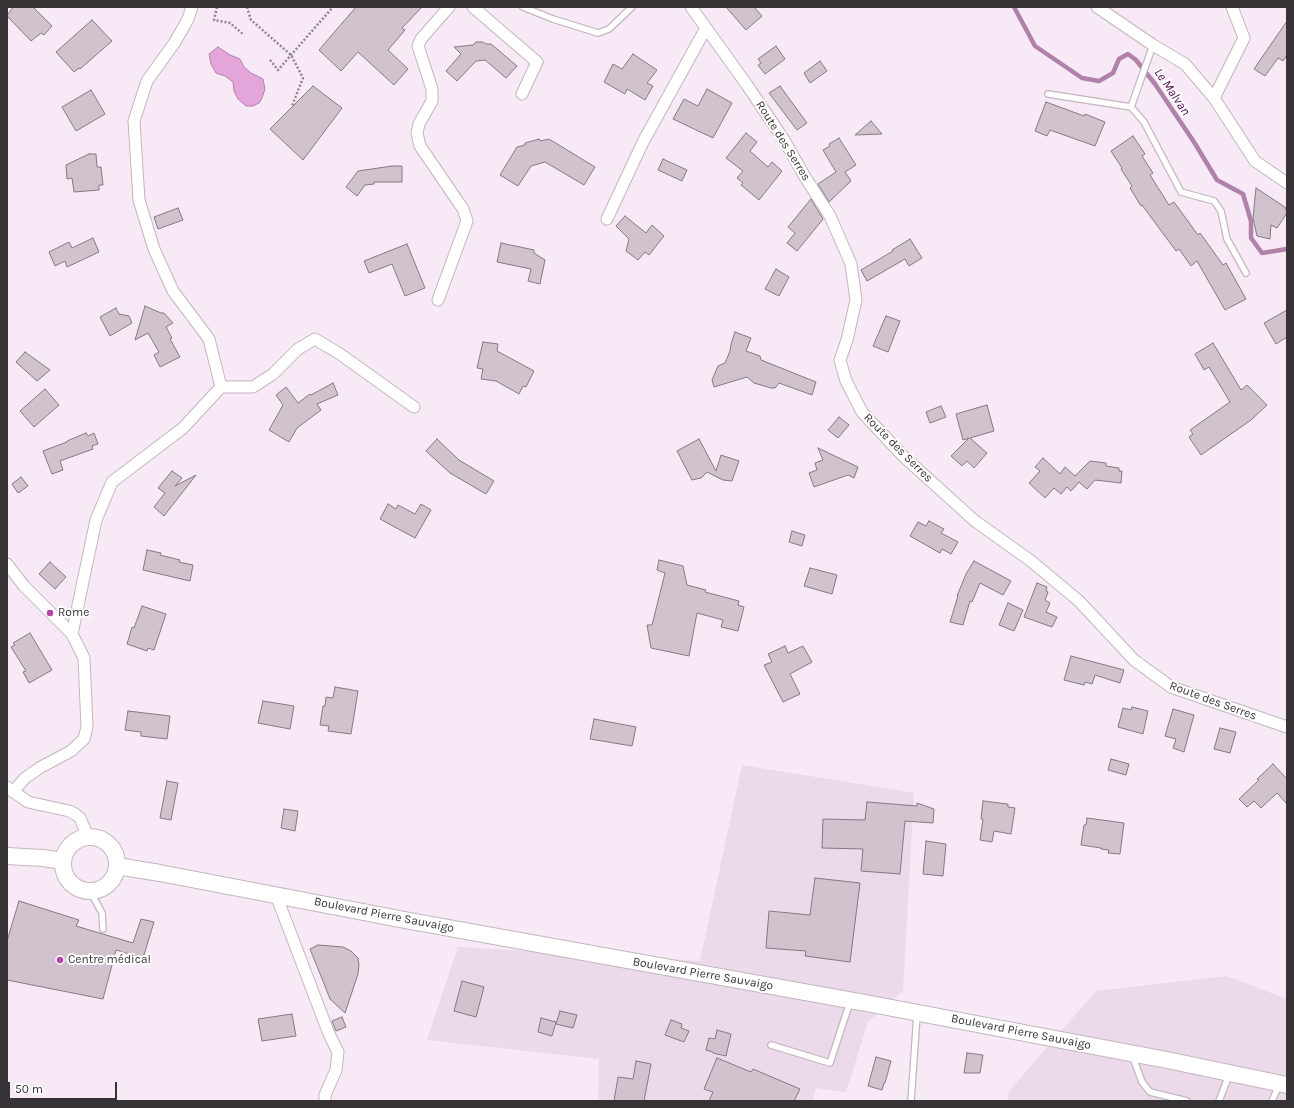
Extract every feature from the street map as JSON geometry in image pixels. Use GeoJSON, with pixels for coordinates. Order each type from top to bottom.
{"type":"FeatureCollection","features":[{"type":"Feature","properties":{"kind":"main road"},"geometry":{"type":"LineString","coordinates":[[88,837],[97,838],[106,842],[113,848],[117,857],[118,866],[116,875],[104,888],[96,891],[79,890],[66,878],[63,870],[63,861],[66,852],[71,845],[88,837]]}},
{"type":"Feature","properties":{"kind":"main road"},"geometry":{"type":"LineString","coordinates":[[7,856],[43,858],[63,861]]}},
{"type":"Feature","properties":{"kind":"main road","name":"Boulevard Pierre Sauvaigo"},"geometry":{"type":"LineString","coordinates":[[118,866],[851,1000],[1131,1053],[1283,1084]]}},
{"type":"Feature","properties":{"kind":"street"},"geometry":{"type":"LineString","coordinates":[[192,7],[188,19],[175,42],[147,81],[134,122],[139,200],[154,249],[173,291],[208,339],[221,387]]}},
{"type":"Feature","properties":{"kind":"street"},"geometry":{"type":"LineString","coordinates":[[438,300],[467,221],[464,209],[420,146],[416,133],[419,124],[432,101],[432,89],[418,46],[421,39],[449,7]]}},
{"type":"Feature","properties":{"kind":"street"},"geometry":{"type":"LineString","coordinates":[[472,7],[537,62],[522,94]]}},
{"type":"Feature","properties":{"kind":"street","name":"Route des Serres"},"geometry":{"type":"LineString","coordinates":[[691,7],[784,140],[830,216],[851,264],[856,300],[847,340],[840,360],[846,381],[862,412],[903,456],[975,521],[1031,561],[1079,602],[1134,660],[1170,687],[1287,727]]}},
{"type":"Feature","properties":{"kind":"street"},"geometry":{"type":"LineString","coordinates":[[1097,7],[1153,45],[1185,64],[1214,98],[1255,161],[1287,183]]}},
{"type":"Feature","properties":{"kind":"street"},"geometry":{"type":"LineString","coordinates":[[1214,98],[1244,38],[1232,7]]}},
{"type":"Feature","properties":{"kind":"street"},"geometry":{"type":"LineString","coordinates":[[607,219],[643,142],[706,28]]}},
{"type":"Feature","properties":{"kind":"street"},"geometry":{"type":"LineString","coordinates":[[72,634],[96,520],[112,482],[183,428],[221,387],[253,388],[273,374],[298,349],[315,339],[340,354],[414,407]]}},
{"type":"Feature","properties":{"kind":"street"},"geometry":{"type":"LineString","coordinates":[[7,564],[24,586],[72,634],[84,658],[86,727],[84,739],[71,751],[41,767],[10,790],[28,802],[69,811],[75,814],[80,818],[88,837]]}},
{"type":"Feature","properties":{"kind":"street"},"geometry":{"type":"LineString","coordinates":[[276,895],[329,1034],[338,1052],[336,1070],[325,1095],[325,1101]]}},
{"type":"Feature","properties":{"kind":"lane"},"geometry":{"type":"LineString","coordinates":[[523,7],[553,19],[598,33],[609,29],[632,7]]}},
{"type":"Feature","properties":{"kind":"lane"},"geometry":{"type":"LineString","coordinates":[[1131,107],[1141,77],[1149,60],[1153,45]]}},
{"type":"Feature","properties":{"kind":"lane"},"geometry":{"type":"LineString","coordinates":[[1048,94],[1131,107],[1144,122],[1181,192],[1214,201],[1221,211],[1227,239],[1246,273]]}},
{"type":"Feature","properties":{"kind":"lane"},"geometry":{"type":"LineString","coordinates":[[90,891],[102,913],[103,929]]}},
{"type":"Feature","properties":{"kind":"lane"},"geometry":{"type":"LineString","coordinates":[[771,1045],[830,1063],[851,1000]]}},
{"type":"Feature","properties":{"kind":"lane"},"geometry":{"type":"LineString","coordinates":[[911,1101],[917,1013]]}},
{"type":"Feature","properties":{"kind":"lane"},"geometry":{"type":"LineString","coordinates":[[1131,1053],[1142,1082],[1150,1092],[1187,1101]]}},
{"type":"Feature","properties":{"kind":"lane"},"geometry":{"type":"LineString","coordinates":[[1219,1101],[1230,1073]]}},
{"type":"Feature","properties":{"kind":"lane"},"geometry":{"type":"LineString","coordinates":[[1272,1101],[1283,1084]]}},
{"type":"Feature","properties":{"kind":"path"},"geometry":{"type":"LineString","coordinates":[[217,7],[214,20],[230,23],[244,35]]}},
{"type":"Feature","properties":{"kind":"path"},"geometry":{"type":"LineString","coordinates":[[247,7],[251,20],[291,55],[303,78],[292,106]]}},
{"type":"Feature","properties":{"kind":"path"},"geometry":{"type":"LineString","coordinates":[[270,60],[278,70],[333,7]]}},
{"type":"Feature","properties":{"kind":"shaded area"},"geometry":{"type":"Polygon","coordinates":[[[218,47],[230,55],[240,59],[244,67],[251,73],[263,79],[265,89],[259,103],[253,106],[246,106],[238,99],[234,91],[233,82],[225,76],[216,73],[211,64],[209,54],[218,47]]]}},
{"type":"Feature","properties":{"kind":"shaded area"},"geometry":{"type":"Polygon","coordinates":[[[742,765],[914,793],[903,991],[868,1022],[846,1092],[816,1088],[812,1101],[598,1101],[599,1059],[427,1040],[458,947],[700,961],[742,765]]]}},
{"type":"Feature","properties":{"kind":"shaded area"},"geometry":{"type":"Polygon","coordinates":[[[1227,976],[1287,999],[1287,1101],[1007,1101],[1009,1091],[1096,991],[1227,976]]]}},
{"type":"Feature","properties":{"kind":"building"},"geometry":{"type":"Polygon","coordinates":[[[13,7],[33,7],[52,26],[44,35],[41,33],[31,41],[7,16],[13,7]]]}},
{"type":"Feature","properties":{"kind":"building"},"geometry":{"type":"Polygon","coordinates":[[[356,7],[422,7],[402,28],[405,30],[388,50],[408,69],[394,85],[358,52],[341,71],[319,50],[356,7]]]}},
{"type":"Feature","properties":{"kind":"building"},"geometry":{"type":"Polygon","coordinates":[[[726,7],[754,7],[762,16],[746,30],[726,7]]]}},
{"type":"Feature","properties":{"kind":"building"},"geometry":{"type":"Polygon","coordinates":[[[92,20],[112,41],[80,69],[79,68],[74,72],[56,52],[92,20]]]}},
{"type":"Feature","properties":{"kind":"building"},"geometry":{"type":"Polygon","coordinates":[[[1287,21],[1287,55],[1283,61],[1278,58],[1265,76],[1254,69],[1287,21]]]}},
{"type":"Feature","properties":{"kind":"building"},"geometry":{"type":"Polygon","coordinates":[[[476,42],[491,44],[517,66],[506,78],[485,60],[476,61],[457,81],[446,71],[461,54],[454,47],[473,45],[476,42]]]}},
{"type":"Feature","properties":{"kind":"building"},"geometry":{"type":"Polygon","coordinates":[[[776,46],[785,59],[765,74],[758,65],[761,63],[758,59],[776,46]]]}},
{"type":"Feature","properties":{"kind":"building"},"geometry":{"type":"Polygon","coordinates":[[[633,54],[657,70],[647,83],[653,86],[645,100],[627,89],[625,94],[604,82],[613,64],[622,69],[633,54]]]}},
{"type":"Feature","properties":{"kind":"building"},"geometry":{"type":"Polygon","coordinates":[[[820,61],[827,71],[810,83],[804,73],[820,61]]]}},
{"type":"Feature","properties":{"kind":"building"},"geometry":{"type":"Polygon","coordinates":[[[313,86],[342,108],[303,160],[270,129],[313,86]]]}},
{"type":"Feature","properties":{"kind":"building"},"geometry":{"type":"Polygon","coordinates":[[[780,86],[807,123],[797,130],[769,93],[780,86]]]}},
{"type":"Feature","properties":{"kind":"building"},"geometry":{"type":"Polygon","coordinates":[[[707,89],[732,103],[713,138],[673,119],[684,99],[698,106],[707,89]]]}},
{"type":"Feature","properties":{"kind":"building"},"geometry":{"type":"Polygon","coordinates":[[[91,90],[105,114],[76,131],[62,107],[91,90]]]}},
{"type":"Feature","properties":{"kind":"building"},"geometry":{"type":"Polygon","coordinates":[[[1046,102],[1105,122],[1095,146],[1050,130],[1047,136],[1035,131],[1046,102]]]}},
{"type":"Feature","properties":{"kind":"building"},"geometry":{"type":"Polygon","coordinates":[[[871,121],[882,134],[855,135],[871,121]]]}},
{"type":"Feature","properties":{"kind":"building"},"geometry":{"type":"Polygon","coordinates":[[[746,133],[757,142],[750,151],[768,167],[772,162],[782,171],[759,200],[741,185],[743,183],[737,178],[743,171],[726,158],[746,133]]]}},
{"type":"Feature","properties":{"kind":"building"},"geometry":{"type":"Polygon","coordinates":[[[1133,136],[1145,154],[1142,156],[1153,173],[1150,175],[1169,205],[1174,202],[1198,235],[1200,233],[1223,265],[1226,263],[1246,299],[1225,310],[1197,261],[1191,266],[1179,249],[1176,251],[1142,205],[1141,206],[1130,188],[1132,186],[1111,151],[1133,136]]]}},
{"type":"Feature","properties":{"kind":"building"},"geometry":{"type":"Polygon","coordinates":[[[839,138],[856,165],[845,172],[851,181],[829,202],[818,184],[836,172],[823,150],[839,138]]]}},
{"type":"Feature","properties":{"kind":"building"},"geometry":{"type":"Polygon","coordinates":[[[539,139],[540,141],[549,139],[595,167],[584,185],[545,162],[531,166],[518,186],[500,175],[517,147],[539,139]]]}},
{"type":"Feature","properties":{"kind":"building"},"geometry":{"type":"Polygon","coordinates":[[[89,154],[96,154],[97,167],[101,167],[103,185],[99,185],[99,190],[74,192],[72,178],[67,179],[66,165],[89,154]]]}},
{"type":"Feature","properties":{"kind":"building"},"geometry":{"type":"Polygon","coordinates":[[[663,159],[687,170],[682,181],[658,170],[663,159]]]}},
{"type":"Feature","properties":{"kind":"building"},"geometry":{"type":"Polygon","coordinates":[[[402,166],[402,182],[374,182],[374,184],[365,185],[357,196],[346,187],[358,171],[402,166]]]}},
{"type":"Feature","properties":{"kind":"building"},"geometry":{"type":"Polygon","coordinates":[[[1256,188],[1285,207],[1287,213],[1277,228],[1271,225],[1270,239],[1257,236],[1253,218],[1256,188]]]}},
{"type":"Feature","properties":{"kind":"building"},"geometry":{"type":"Polygon","coordinates":[[[811,199],[823,219],[797,251],[787,243],[795,233],[788,227],[811,199]]]}},
{"type":"Feature","properties":{"kind":"building"},"geometry":{"type":"Polygon","coordinates":[[[178,208],[183,220],[158,229],[154,217],[178,208]]]}},
{"type":"Feature","properties":{"kind":"building"},"geometry":{"type":"Polygon","coordinates":[[[625,216],[646,233],[652,225],[664,236],[649,255],[645,252],[638,260],[626,251],[629,239],[616,226],[625,216]]]}},
{"type":"Feature","properties":{"kind":"building"},"geometry":{"type":"Polygon","coordinates":[[[93,238],[99,252],[67,267],[65,261],[55,266],[49,252],[69,242],[72,248],[93,238]]]}},
{"type":"Feature","properties":{"kind":"building"},"geometry":{"type":"Polygon","coordinates":[[[910,239],[922,258],[909,266],[905,259],[867,281],[861,270],[910,239]]]}},
{"type":"Feature","properties":{"kind":"building"},"geometry":{"type":"Polygon","coordinates":[[[501,243],[534,250],[534,253],[545,260],[540,284],[528,281],[531,269],[497,262],[501,243]]]}},
{"type":"Feature","properties":{"kind":"building"},"geometry":{"type":"Polygon","coordinates":[[[407,244],[425,288],[405,296],[392,264],[369,273],[364,261],[407,244]]]}},
{"type":"Feature","properties":{"kind":"building"},"geometry":{"type":"Polygon","coordinates":[[[776,269],[789,277],[779,296],[765,289],[776,269]]]}},
{"type":"Feature","properties":{"kind":"building"},"geometry":{"type":"Polygon","coordinates":[[[145,306],[164,313],[173,323],[166,327],[172,338],[170,339],[180,357],[160,367],[154,355],[159,352],[148,333],[135,340],[145,306]]]}},
{"type":"Feature","properties":{"kind":"building"},"geometry":{"type":"Polygon","coordinates":[[[116,308],[119,314],[129,316],[132,323],[110,336],[100,317],[116,308]]]}},
{"type":"Feature","properties":{"kind":"building"},"geometry":{"type":"Polygon","coordinates":[[[1287,310],[1287,337],[1276,344],[1264,323],[1287,310]]]}},
{"type":"Feature","properties":{"kind":"building"},"geometry":{"type":"Polygon","coordinates":[[[886,316],[900,321],[888,352],[873,346],[886,316]]]}},
{"type":"Feature","properties":{"kind":"building"},"geometry":{"type":"Polygon","coordinates":[[[735,332],[751,338],[746,351],[760,356],[761,360],[816,382],[812,395],[779,383],[775,388],[771,388],[754,383],[747,377],[714,387],[712,380],[718,366],[725,363],[735,332]]]}},
{"type":"Feature","properties":{"kind":"building"},"geometry":{"type":"Polygon","coordinates":[[[483,342],[498,344],[497,351],[534,371],[526,387],[523,386],[519,394],[496,381],[481,379],[483,369],[477,368],[483,342]]]}},
{"type":"Feature","properties":{"kind":"building"},"geometry":{"type":"Polygon","coordinates":[[[1213,343],[1241,390],[1247,385],[1267,405],[1251,420],[1201,455],[1189,437],[1193,434],[1190,430],[1230,402],[1209,367],[1204,370],[1195,354],[1213,343]]]}},
{"type":"Feature","properties":{"kind":"building"},"geometry":{"type":"Polygon","coordinates":[[[25,352],[50,370],[37,381],[16,362],[25,352]]]}},
{"type":"Feature","properties":{"kind":"building"},"geometry":{"type":"Polygon","coordinates":[[[333,383],[338,395],[317,404],[321,410],[297,428],[289,442],[269,430],[283,405],[276,395],[286,387],[298,403],[310,394],[311,395],[333,383]]]}},
{"type":"Feature","properties":{"kind":"building"},"geometry":{"type":"Polygon","coordinates":[[[45,389],[59,405],[34,427],[20,411],[45,389]]]}},
{"type":"Feature","properties":{"kind":"building"},"geometry":{"type":"Polygon","coordinates":[[[987,405],[994,431],[970,438],[987,453],[974,468],[967,461],[962,466],[951,456],[969,438],[963,440],[956,414],[987,405]]]}},
{"type":"Feature","properties":{"kind":"building"},"geometry":{"type":"Polygon","coordinates":[[[941,406],[946,417],[930,423],[926,412],[941,406]]]}},
{"type":"Feature","properties":{"kind":"building"},"geometry":{"type":"Polygon","coordinates":[[[839,417],[849,425],[838,438],[828,430],[839,417]]]}},
{"type":"Feature","properties":{"kind":"building"},"geometry":{"type":"Polygon","coordinates":[[[86,433],[88,436],[94,433],[98,444],[92,446],[93,449],[60,461],[63,470],[52,474],[43,451],[86,433]]]}},
{"type":"Feature","properties":{"kind":"building"},"geometry":{"type":"Polygon","coordinates":[[[437,439],[459,460],[494,481],[486,494],[450,473],[426,451],[437,439]]]}},
{"type":"Feature","properties":{"kind":"building"},"geometry":{"type":"Polygon","coordinates":[[[699,439],[716,471],[721,455],[739,461],[732,481],[723,480],[707,472],[701,478],[692,480],[677,451],[699,439]]]}},
{"type":"Feature","properties":{"kind":"building"},"geometry":{"type":"Polygon","coordinates":[[[818,448],[858,467],[854,478],[848,475],[814,487],[809,473],[817,470],[815,463],[823,460],[818,448]]]}},
{"type":"Feature","properties":{"kind":"building"},"geometry":{"type":"Polygon","coordinates":[[[1043,458],[1060,474],[1065,467],[1075,476],[1090,461],[1106,463],[1106,466],[1119,468],[1119,471],[1122,471],[1121,483],[1095,480],[1087,489],[1079,482],[1071,491],[1067,487],[1061,494],[1054,488],[1045,498],[1029,483],[1040,471],[1035,467],[1043,458]]]}},
{"type":"Feature","properties":{"kind":"building"},"geometry":{"type":"Polygon","coordinates":[[[172,471],[182,478],[175,486],[196,475],[164,516],[154,507],[165,493],[158,488],[172,471]]]}},
{"type":"Feature","properties":{"kind":"building"},"geometry":{"type":"Polygon","coordinates":[[[21,477],[28,486],[18,493],[12,484],[21,477]]]}},
{"type":"Feature","properties":{"kind":"building"},"geometry":{"type":"Polygon","coordinates":[[[388,504],[396,509],[398,505],[415,514],[421,504],[431,510],[415,538],[380,519],[388,504]]]}},
{"type":"Feature","properties":{"kind":"building"},"geometry":{"type":"Polygon","coordinates":[[[929,521],[944,529],[941,533],[958,542],[951,554],[942,549],[940,553],[910,536],[918,522],[926,526],[929,521]]]}},
{"type":"Feature","properties":{"kind":"building"},"geometry":{"type":"Polygon","coordinates":[[[792,531],[805,535],[802,546],[789,542],[792,531]]]}},
{"type":"Feature","properties":{"kind":"building"},"geometry":{"type":"Polygon","coordinates":[[[147,550],[180,560],[179,562],[193,565],[190,581],[143,570],[147,550]]]}},
{"type":"Feature","properties":{"kind":"building"},"geometry":{"type":"Polygon","coordinates":[[[659,560],[683,566],[687,585],[706,590],[705,592],[739,601],[738,605],[744,607],[738,631],[721,627],[723,620],[697,613],[689,656],[651,648],[647,625],[652,625],[665,573],[657,570],[659,560]]]}},
{"type":"Feature","properties":{"kind":"building"},"geometry":{"type":"Polygon","coordinates":[[[974,561],[1011,581],[1003,595],[980,583],[972,602],[970,601],[963,625],[950,622],[957,596],[966,574],[974,561]]]}},
{"type":"Feature","properties":{"kind":"building"},"geometry":{"type":"Polygon","coordinates":[[[50,562],[66,577],[55,589],[39,574],[50,562]]]}},
{"type":"Feature","properties":{"kind":"building"},"geometry":{"type":"Polygon","coordinates":[[[810,568],[837,575],[832,594],[804,586],[810,568]]]}},
{"type":"Feature","properties":{"kind":"building"},"geometry":{"type":"Polygon","coordinates":[[[1037,583],[1047,587],[1046,591],[1048,592],[1045,600],[1050,603],[1046,612],[1057,617],[1052,627],[1024,617],[1037,583]]]}},
{"type":"Feature","properties":{"kind":"building"},"geometry":{"type":"Polygon","coordinates":[[[1008,603],[1023,610],[1014,631],[999,625],[1008,603]]]}},
{"type":"Feature","properties":{"kind":"building"},"geometry":{"type":"Polygon","coordinates":[[[142,606],[166,614],[154,650],[148,648],[147,651],[127,644],[132,627],[134,628],[142,606]]]}},
{"type":"Feature","properties":{"kind":"building"},"geometry":{"type":"Polygon","coordinates":[[[30,633],[52,670],[29,683],[23,672],[26,671],[11,647],[15,645],[13,643],[30,633]]]}},
{"type":"Feature","properties":{"kind":"building"},"geometry":{"type":"Polygon","coordinates":[[[785,646],[788,653],[803,646],[812,662],[790,674],[800,694],[783,702],[764,665],[772,662],[768,654],[785,646]]]}},
{"type":"Feature","properties":{"kind":"building"},"geometry":{"type":"Polygon","coordinates":[[[1071,656],[1124,670],[1120,683],[1095,675],[1092,684],[1085,682],[1084,685],[1064,680],[1071,656]]]}},
{"type":"Feature","properties":{"kind":"building"},"geometry":{"type":"Polygon","coordinates":[[[335,687],[358,691],[351,734],[328,731],[329,726],[320,725],[326,697],[333,698],[335,687]]]}},
{"type":"Feature","properties":{"kind":"building"},"geometry":{"type":"Polygon","coordinates":[[[263,701],[294,706],[290,729],[258,723],[263,701]]]}},
{"type":"Feature","properties":{"kind":"building"},"geometry":{"type":"Polygon","coordinates":[[[1132,707],[1148,711],[1143,734],[1118,727],[1123,708],[1131,710],[1132,707]]]}},
{"type":"Feature","properties":{"kind":"building"},"geometry":{"type":"Polygon","coordinates":[[[1173,709],[1194,715],[1184,752],[1173,748],[1176,739],[1165,736],[1173,709]]]}},
{"type":"Feature","properties":{"kind":"building"},"geometry":{"type":"Polygon","coordinates":[[[128,711],[170,716],[167,739],[141,736],[141,732],[125,730],[128,711]]]}},
{"type":"Feature","properties":{"kind":"building"},"geometry":{"type":"Polygon","coordinates":[[[594,719],[636,727],[632,746],[590,739],[594,719]]]}},
{"type":"Feature","properties":{"kind":"building"},"geometry":{"type":"Polygon","coordinates":[[[1220,728],[1236,732],[1230,753],[1214,749],[1220,728]]]}},
{"type":"Feature","properties":{"kind":"building"},"geometry":{"type":"Polygon","coordinates":[[[1111,759],[1129,764],[1126,775],[1108,770],[1111,759]]]}},
{"type":"Feature","properties":{"kind":"building"},"geometry":{"type":"Polygon","coordinates":[[[1273,764],[1287,779],[1287,804],[1277,793],[1261,808],[1254,801],[1247,807],[1239,799],[1273,764]]]}},
{"type":"Feature","properties":{"kind":"building"},"geometry":{"type":"Polygon","coordinates":[[[167,781],[178,783],[171,820],[160,818],[167,781]]]}},
{"type":"Feature","properties":{"kind":"building"},"geometry":{"type":"Polygon","coordinates":[[[983,801],[1008,804],[1008,807],[1015,808],[1011,834],[994,831],[992,842],[980,840],[983,819],[981,819],[983,801]]]}},
{"type":"Feature","properties":{"kind":"building"},"geometry":{"type":"Polygon","coordinates":[[[867,802],[917,806],[917,803],[934,809],[933,823],[905,821],[900,874],[861,871],[863,849],[822,848],[823,819],[865,820],[867,802]]]}},
{"type":"Feature","properties":{"kind":"building"},"geometry":{"type":"Polygon","coordinates":[[[284,809],[298,811],[295,831],[281,828],[284,809]]]}},
{"type":"Feature","properties":{"kind":"building"},"geometry":{"type":"Polygon","coordinates":[[[1087,818],[1124,823],[1120,854],[1108,853],[1109,850],[1081,845],[1084,825],[1086,825],[1087,818]]]}},
{"type":"Feature","properties":{"kind":"building"},"geometry":{"type":"Polygon","coordinates":[[[926,841],[946,844],[943,876],[923,874],[926,841]]]}},
{"type":"Feature","properties":{"kind":"building"},"geometry":{"type":"Polygon","coordinates":[[[815,878],[860,883],[850,962],[805,956],[806,951],[766,948],[769,911],[810,915],[815,878]]]}},
{"type":"Feature","properties":{"kind":"building","name":"Centre médical"},"geometry":{"type":"Polygon","coordinates":[[[19,901],[79,920],[76,926],[133,943],[141,919],[154,922],[143,958],[116,950],[103,999],[7,980],[7,941],[19,901]]]}},
{"type":"Feature","properties":{"kind":"building"},"geometry":{"type":"Polygon","coordinates":[[[318,945],[343,947],[351,951],[358,958],[358,974],[345,1013],[330,999],[310,949],[318,945]]]}},
{"type":"Feature","properties":{"kind":"building"},"geometry":{"type":"Polygon","coordinates":[[[462,981],[484,987],[476,1017],[454,1011],[462,981]]]}},
{"type":"Feature","properties":{"kind":"building"},"geometry":{"type":"Polygon","coordinates":[[[560,1011],[577,1015],[573,1028],[556,1024],[560,1011]]]}},
{"type":"Feature","properties":{"kind":"building"},"geometry":{"type":"Polygon","coordinates":[[[292,1014],[296,1036],[262,1041],[258,1019],[292,1014]]]}},
{"type":"Feature","properties":{"kind":"building"},"geometry":{"type":"Polygon","coordinates":[[[342,1017],[346,1027],[336,1031],[332,1021],[342,1017]]]}},
{"type":"Feature","properties":{"kind":"building"},"geometry":{"type":"Polygon","coordinates":[[[541,1018],[556,1022],[552,1036],[538,1032],[541,1018]]]}},
{"type":"Feature","properties":{"kind":"building"},"geometry":{"type":"Polygon","coordinates":[[[671,1020],[682,1024],[681,1028],[689,1031],[684,1042],[665,1035],[671,1020]]]}},
{"type":"Feature","properties":{"kind":"building"},"geometry":{"type":"Polygon","coordinates":[[[717,1030],[731,1034],[726,1056],[706,1050],[709,1038],[715,1039],[717,1030]]]}},
{"type":"Feature","properties":{"kind":"building"},"geometry":{"type":"Polygon","coordinates":[[[967,1053],[983,1055],[980,1073],[964,1073],[967,1053]]]}},
{"type":"Feature","properties":{"kind":"building"},"geometry":{"type":"Polygon","coordinates":[[[876,1057],[891,1061],[882,1090],[868,1086],[876,1057]]]}},
{"type":"Feature","properties":{"kind":"building"},"geometry":{"type":"Polygon","coordinates":[[[717,1058],[751,1072],[753,1069],[800,1089],[794,1101],[709,1101],[713,1092],[704,1089],[717,1058]]]}},
{"type":"Feature","properties":{"kind":"building"},"geometry":{"type":"Polygon","coordinates":[[[636,1061],[651,1064],[644,1101],[614,1101],[618,1077],[633,1079],[636,1061]]]}},
{"type":"Feature","properties":{"kind":"waterway","name":"Le Malvan"},"geometry":{"type":"LineString","coordinates":[[1014,7],[1035,46],[1082,78],[1099,81],[1113,73],[1119,59],[1128,54],[1136,60],[1155,84],[1194,142],[1217,180],[1243,194],[1251,221],[1251,238],[1262,253],[1287,249]]}},
{"type":"Feature","properties":{"kind":"place","name":"Rome"},"geometry":{"type":"Point","coordinates":[50,613]}},
{"type":"Feature","properties":{"kind":"place","name":"Centre médical"},"geometry":{"type":"Point","coordinates":[60,960]}}]}
